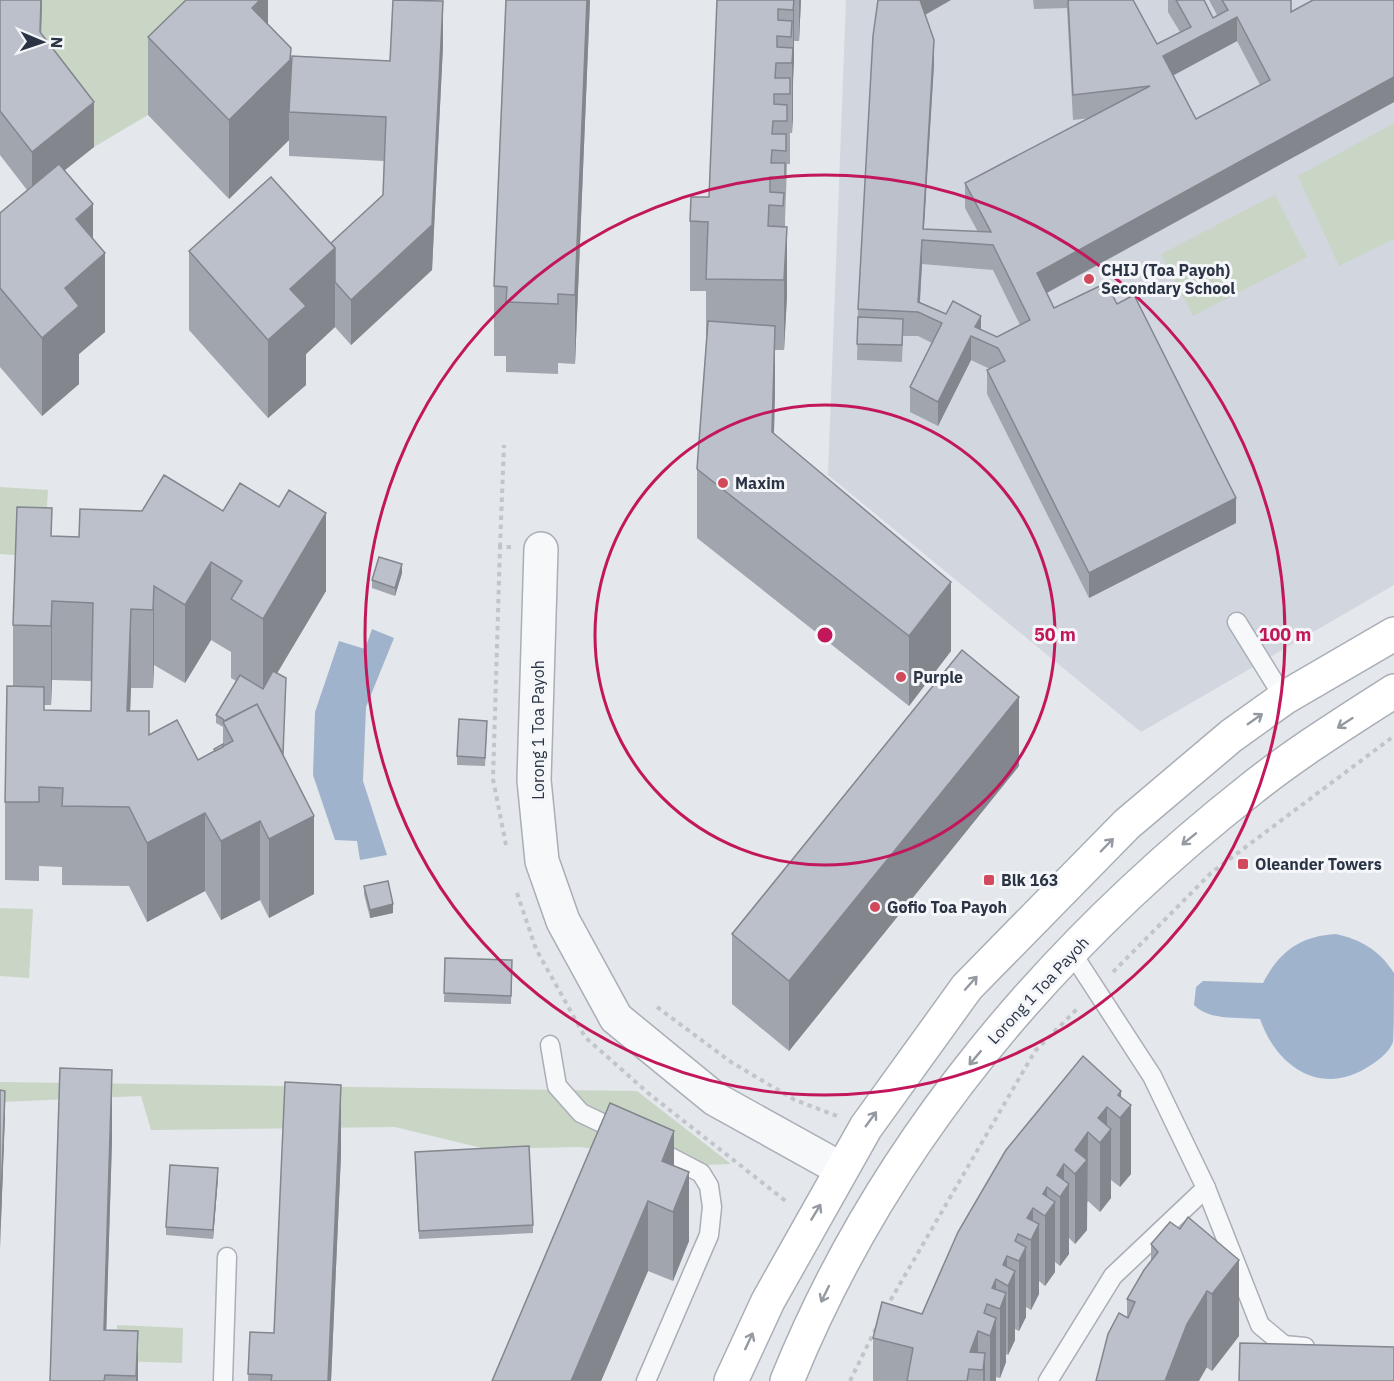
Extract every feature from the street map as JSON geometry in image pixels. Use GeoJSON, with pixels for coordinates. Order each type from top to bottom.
{"type":"FeatureCollection","features":[{"type":"Feature","properties":{"kind":"main road"},"geometry":{"type":"LineString","coordinates":[[731,1381],[768,1300],[866,1127],[967,987],[1013,937],[1127,824],[1231,736],[1284,698],[1394,634]]}},
{"type":"Feature","properties":{"kind":"main road","name":"Lorong 1 Toa Payoh"},"geometry":{"type":"LineString","coordinates":[[787,1381],[808,1329],[851,1241],[934,1113],[971,1062],[1126,896],[1178,848],[1227,808],[1328,734],[1394,691]]}},
{"type":"Feature","properties":{"kind":"street","name":"Lorong 1 Toa Payoh"},"geometry":{"type":"LineString","coordinates":[[541,549],[534,780],[542,861],[563,921],[616,1018],[715,1099],[841,1169]]}},
{"type":"Feature","properties":{"kind":"lane"},"geometry":{"type":"LineString","coordinates":[[1237,622],[1284,698]]}},
{"type":"Feature","properties":{"kind":"lane"},"geometry":{"type":"LineString","coordinates":[[1072,953],[1152,1076],[1206,1188],[1260,1325],[1284,1351],[1328,1348]]}},
{"type":"Feature","properties":{"kind":"lane"},"geometry":{"type":"LineString","coordinates":[[550,1045],[557,1086],[581,1113],[701,1173],[709,1186],[712,1207],[710,1235],[646,1381]]}},
{"type":"Feature","properties":{"kind":"lane"},"geometry":{"type":"LineString","coordinates":[[1048,1381],[1113,1276],[1206,1188]]}},
{"type":"Feature","properties":{"kind":"lane"},"geometry":{"type":"LineString","coordinates":[[223,1381],[227,1257]]}},
{"type":"Feature","properties":{"kind":"path"},"geometry":{"type":"LineString","coordinates":[[500,547],[504,445]]}},
{"type":"Feature","properties":{"kind":"path"},"geometry":{"type":"LineString","coordinates":[[885,1311],[900,1281],[1035,1052],[1211,873],[1394,736]]}},
{"type":"Feature","properties":{"kind":"path"},"geometry":{"type":"LineString","coordinates":[[650,1001],[731,1062],[795,1100],[866,1127]]}},
{"type":"Feature","properties":{"kind":"path"},"geometry":{"type":"LineString","coordinates":[[850,1381],[880,1321]]}},
{"type":"Feature","properties":{"kind":"shaded area","name":"CHIJ (Toa Payoh) Secondary School"},"geometry":{"type":"Polygon","coordinates":[[[846,0],[1394,0],[1394,585],[1141,732],[828,475],[846,0]]]}},
{"type":"Feature","properties":{"kind":"green space"},"geometry":{"type":"Polygon","coordinates":[[[42,0],[221,0],[232,33],[148,115],[94,147],[40,77],[42,0]]]}},
{"type":"Feature","properties":{"kind":"green space"},"geometry":{"type":"Polygon","coordinates":[[[1394,123],[1394,239],[1339,266],[1298,176],[1394,123]]]}},
{"type":"Feature","properties":{"kind":"green space"},"geometry":{"type":"Polygon","coordinates":[[[1275,195],[1307,257],[1193,316],[1161,254],[1275,195]]]}},
{"type":"Feature","properties":{"kind":"green space"},"geometry":{"type":"Polygon","coordinates":[[[0,487],[48,490],[44,557],[0,554],[0,487]]]}},
{"type":"Feature","properties":{"kind":"green space"},"geometry":{"type":"Polygon","coordinates":[[[0,908],[33,909],[29,978],[0,976],[0,908]]]}},
{"type":"Feature","properties":{"kind":"green space"},"geometry":{"type":"Polygon","coordinates":[[[0,1082],[637,1091],[731,1164],[702,1165],[580,1147],[486,1149],[395,1127],[151,1130],[141,1096],[0,1102],[0,1082]]]}},
{"type":"Feature","properties":{"kind":"green space"},"geometry":{"type":"Polygon","coordinates":[[[117,1325],[183,1328],[182,1363],[116,1361],[117,1325]]]}},
{"type":"Feature","properties":{"kind":"water"},"geometry":{"type":"Polygon","coordinates":[[[372,629],[394,638],[366,707],[363,781],[387,855],[360,860],[357,841],[335,840],[313,775],[315,712],[339,641],[365,649],[372,629]]]}},
{"type":"Feature","properties":{"kind":"water"},"geometry":{"type":"Polygon","coordinates":[[[1336,934],[1354,939],[1369,947],[1394,973],[1393,1042],[1381,1058],[1353,1075],[1336,1079],[1319,1078],[1304,1073],[1278,1052],[1260,1019],[1216,1016],[1194,1005],[1196,987],[1203,981],[1263,983],[1276,963],[1292,948],[1312,938],[1336,934]]]}},
{"type":"Feature","properties":{"kind":"building"},"geometry":{"type":"Polygon","coordinates":[[[0,0],[41,0],[40,32],[94,102],[32,152],[0,111],[0,0]]]}},
{"type":"Feature","properties":{"kind":"building"},"geometry":{"type":"Polygon","coordinates":[[[186,0],[260,0],[252,8],[291,48],[290,60],[229,120],[148,37],[186,0]]]}},
{"type":"Feature","properties":{"kind":"building"},"geometry":{"type":"Polygon","coordinates":[[[393,0],[443,1],[432,225],[351,300],[335,282],[335,248],[331,243],[383,195],[386,117],[289,112],[292,56],[390,61],[393,0]]]}},
{"type":"Feature","properties":{"kind":"building"},"geometry":{"type":"Polygon","coordinates":[[[506,0],[587,0],[575,295],[558,294],[558,304],[506,302],[507,287],[494,286],[506,0]]]}},
{"type":"Feature","properties":{"kind":"building"},"geometry":{"type":"Polygon","coordinates":[[[717,0],[794,0],[793,10],[778,9],[778,20],[792,21],[791,37],[777,36],[777,47],[793,48],[792,63],[776,63],[775,78],[790,78],[790,94],[774,94],[774,104],[787,105],[787,121],[773,121],[772,134],[786,134],[786,151],[772,150],[771,163],[785,163],[785,178],[770,177],[770,192],[784,193],[783,206],[769,205],[768,226],[787,227],[784,280],[706,279],[708,222],[690,221],[691,197],[709,197],[717,0]]]}},
{"type":"Feature","properties":{"kind":"building"},"geometry":{"type":"Polygon","coordinates":[[[878,0],[920,0],[934,40],[923,229],[991,232],[965,183],[1150,86],[1073,95],[1068,0],[1133,0],[1157,44],[1191,27],[1176,0],[1204,0],[1213,18],[1228,10],[1222,0],[1291,0],[1291,12],[1313,0],[1394,0],[1394,77],[1037,273],[1054,308],[1106,283],[1117,304],[1134,295],[1236,498],[1089,573],[987,370],[1005,361],[998,348],[971,336],[938,402],[910,387],[942,323],[918,312],[858,309],[873,36],[878,0]],[[1237,17],[1163,56],[1196,119],[1270,80],[1237,17]],[[922,240],[918,302],[946,314],[953,301],[981,316],[975,327],[997,337],[1030,320],[993,245],[922,240]]]}},
{"type":"Feature","properties":{"kind":"building"},"geometry":{"type":"Polygon","coordinates":[[[59,164],[93,204],[76,219],[105,253],[65,288],[79,306],[42,338],[0,288],[0,213],[59,164]]]}},
{"type":"Feature","properties":{"kind":"building"},"geometry":{"type":"Polygon","coordinates":[[[271,177],[335,248],[290,289],[306,306],[268,340],[189,251],[271,177]]]}},
{"type":"Feature","properties":{"kind":"building"},"geometry":{"type":"Polygon","coordinates":[[[858,317],[903,319],[902,345],[857,344],[858,317]]]}},
{"type":"Feature","properties":{"kind":"building"},"geometry":{"type":"Polygon","coordinates":[[[708,321],[775,326],[772,432],[951,582],[909,636],[697,469],[708,321]]]}},
{"type":"Feature","properties":{"kind":"building"},"geometry":{"type":"Polygon","coordinates":[[[164,475],[223,511],[240,483],[279,507],[289,490],[326,513],[263,619],[231,599],[242,581],[211,562],[185,605],[154,586],[153,610],[131,609],[127,711],[149,711],[149,735],[177,720],[198,760],[233,741],[223,722],[257,704],[314,816],[269,839],[260,821],[221,841],[205,813],[147,843],[129,807],[62,806],[63,788],[39,787],[39,802],[5,802],[7,686],[44,687],[44,710],[91,711],[93,603],[52,601],[51,626],[13,625],[17,507],[52,508],[51,536],[79,537],[80,509],[142,511],[164,475]]]}},
{"type":"Feature","properties":{"kind":"building"},"geometry":{"type":"Polygon","coordinates":[[[379,557],[402,564],[395,588],[372,580],[379,557]]]}},
{"type":"Feature","properties":{"kind":"building"},"geometry":{"type":"Polygon","coordinates":[[[962,650],[1019,697],[789,981],[732,934],[962,650]]]}},
{"type":"Feature","properties":{"kind":"building"},"geometry":{"type":"Polygon","coordinates":[[[273,671],[286,678],[283,754],[257,704],[224,721],[216,715],[240,675],[263,689],[273,671]]]}},
{"type":"Feature","properties":{"kind":"building"},"geometry":{"type":"Polygon","coordinates":[[[459,719],[487,721],[485,758],[457,756],[459,719]]]}},
{"type":"Feature","properties":{"kind":"building"},"geometry":{"type":"Polygon","coordinates":[[[223,744],[223,747],[215,751],[214,749],[223,744]]]}},
{"type":"Feature","properties":{"kind":"building"},"geometry":{"type":"Polygon","coordinates":[[[388,881],[393,904],[370,910],[364,886],[388,881]]]}},
{"type":"Feature","properties":{"kind":"building"},"geometry":{"type":"Polygon","coordinates":[[[445,958],[512,960],[511,996],[444,993],[445,958]]]}},
{"type":"Feature","properties":{"kind":"building"},"geometry":{"type":"Polygon","coordinates":[[[1083,1056],[1121,1091],[1118,1095],[1131,1105],[1120,1118],[1107,1107],[1098,1118],[1111,1129],[1100,1143],[1088,1132],[1075,1150],[1087,1160],[1075,1174],[1064,1164],[1057,1175],[1069,1184],[1060,1197],[1047,1187],[1043,1194],[1055,1202],[1045,1216],[1033,1208],[1027,1218],[1039,1224],[1031,1240],[1018,1234],[1015,1241],[1026,1247],[1019,1261],[1007,1256],[1003,1265],[1015,1271],[1008,1286],[996,1279],[992,1288],[1006,1293],[1000,1309],[987,1304],[984,1313],[996,1318],[990,1336],[978,1331],[970,1352],[985,1353],[983,1370],[969,1369],[967,1381],[907,1381],[913,1348],[873,1338],[882,1302],[922,1314],[958,1232],[1006,1150],[1083,1056]]]}},
{"type":"Feature","properties":{"kind":"building"},"geometry":{"type":"Polygon","coordinates":[[[60,1068],[112,1070],[104,1330],[138,1331],[136,1376],[105,1375],[104,1381],[50,1381],[60,1068]]]}},
{"type":"Feature","properties":{"kind":"building"},"geometry":{"type":"Polygon","coordinates":[[[285,1082],[341,1085],[328,1381],[271,1381],[272,1375],[248,1374],[250,1332],[274,1333],[285,1082]]]}},
{"type":"Feature","properties":{"kind":"building"},"geometry":{"type":"Polygon","coordinates":[[[0,1090],[5,1091],[0,1225],[0,1090]]]}},
{"type":"Feature","properties":{"kind":"building"},"geometry":{"type":"Polygon","coordinates":[[[610,1103],[674,1131],[662,1161],[689,1172],[673,1212],[648,1201],[571,1381],[492,1381],[610,1103]]]}},
{"type":"Feature","properties":{"kind":"building"},"geometry":{"type":"Polygon","coordinates":[[[529,1146],[533,1225],[419,1231],[415,1152],[529,1146]]]}},
{"type":"Feature","properties":{"kind":"building"},"geometry":{"type":"Polygon","coordinates":[[[170,1165],[218,1168],[213,1230],[166,1227],[170,1165]]]}},
{"type":"Feature","properties":{"kind":"building"},"geometry":{"type":"Polygon","coordinates":[[[1188,1217],[1239,1260],[1212,1294],[1207,1291],[1187,1324],[1165,1381],[1096,1381],[1108,1334],[1119,1313],[1128,1318],[1135,1302],[1127,1299],[1158,1252],[1151,1244],[1170,1222],[1180,1229],[1188,1217]]]}},
{"type":"Feature","properties":{"kind":"building"},"geometry":{"type":"Polygon","coordinates":[[[1240,1343],[1394,1347],[1394,1381],[1239,1381],[1240,1343]]]}},
{"type":"Feature","properties":{"kind":"place","name":"CHIJ (Toa Payoh) Secondary School"},"geometry":{"type":"Point","coordinates":[1089,279]}},
{"type":"Feature","properties":{"kind":"place","name":"Maxim"},"geometry":{"type":"Point","coordinates":[723,483]}},
{"type":"Feature","properties":{"kind":"place","name":"Purple"},"geometry":{"type":"Point","coordinates":[901,677]}},
{"type":"Feature","properties":{"kind":"place","name":"Oleander Towers"},"geometry":{"type":"Point","coordinates":[1243,864]}},
{"type":"Feature","properties":{"kind":"place","name":"Blk 163"},"geometry":{"type":"Point","coordinates":[989,880]}},
{"type":"Feature","properties":{"kind":"place","name":"Gofio Toa Payoh"},"geometry":{"type":"Point","coordinates":[875,907]}}]}
